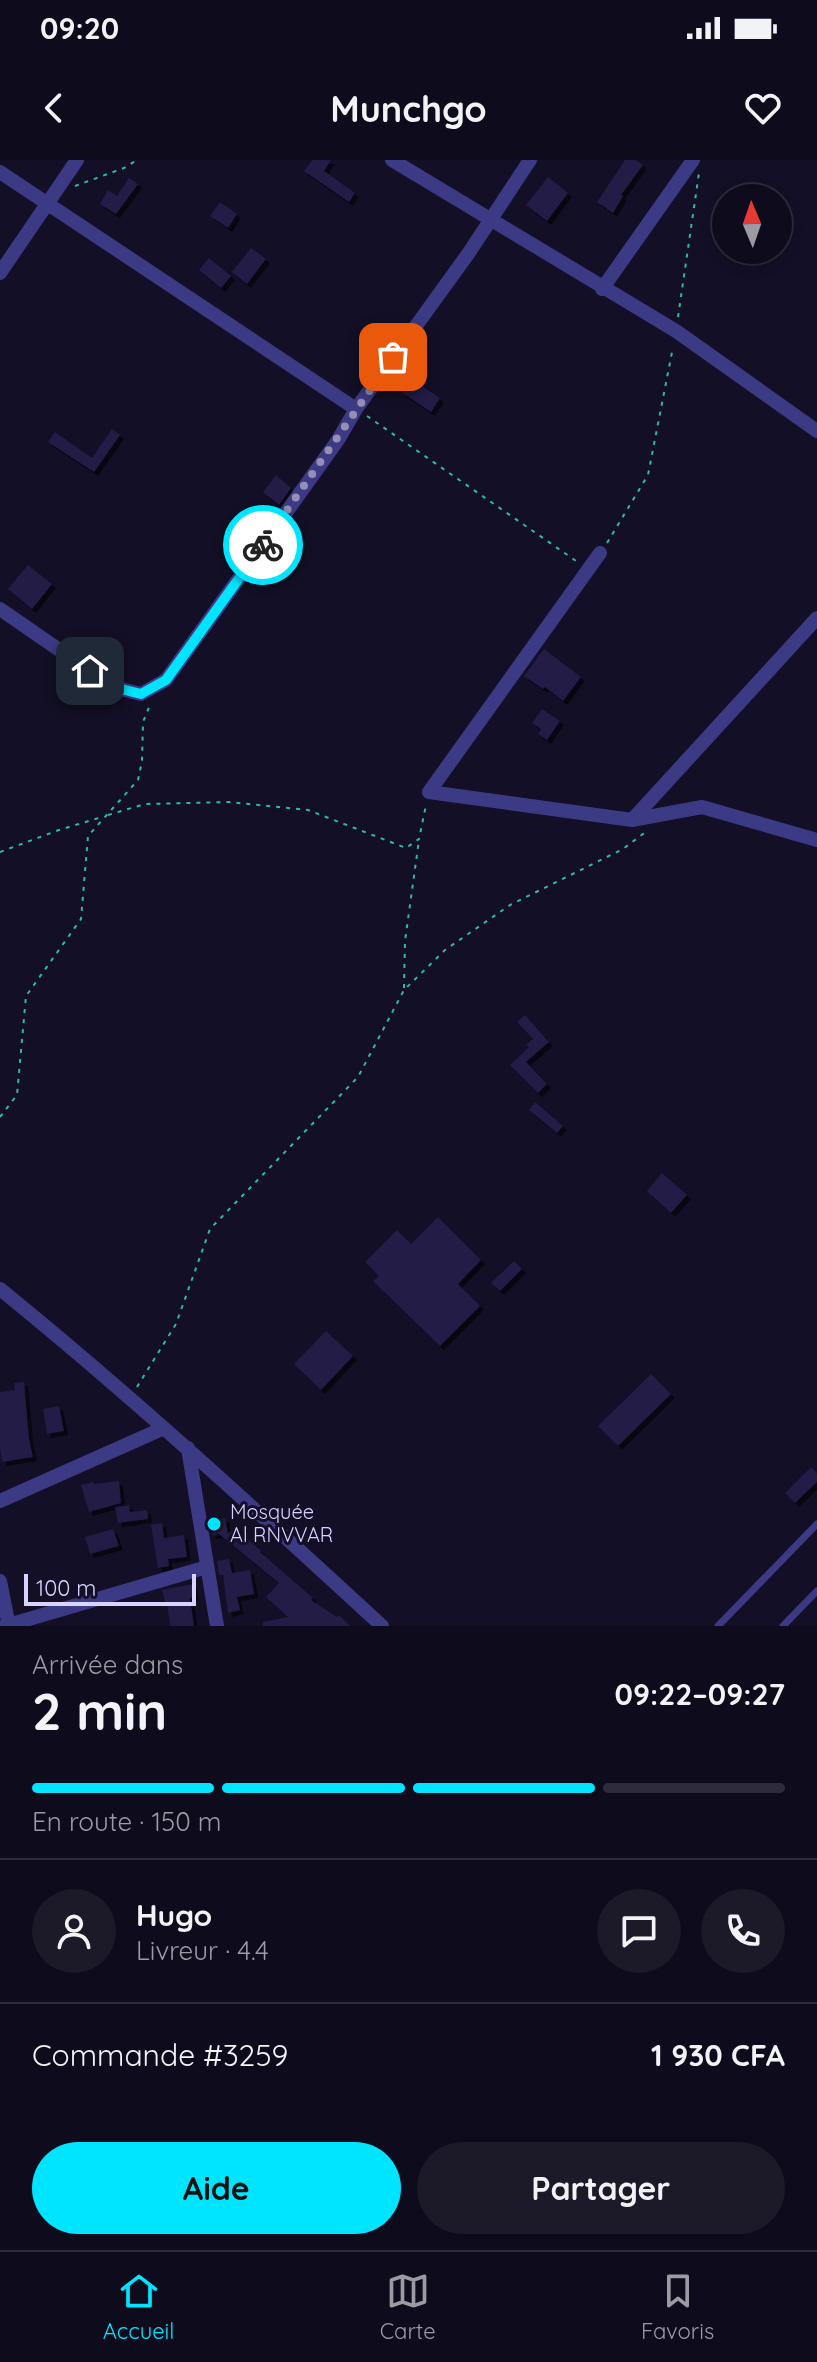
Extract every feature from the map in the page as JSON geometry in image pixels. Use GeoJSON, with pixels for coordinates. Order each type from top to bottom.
{"type":"FeatureCollection","features":[{"type":"Feature","properties":{"kind":"street"},"geometry":{"type":"LineString","coordinates":[[0,273],[77,160]]}},
{"type":"Feature","properties":{"kind":"street"},"geometry":{"type":"LineString","coordinates":[[392,160],[676,331],[817,431]]}},
{"type":"Feature","properties":{"kind":"street"},"geometry":{"type":"LineString","coordinates":[[0,609],[113,687],[141,694],[166,680],[338,440],[356,409],[492,219],[530,160]]}},
{"type":"Feature","properties":{"kind":"street"},"geometry":{"type":"LineString","coordinates":[[602,289],[693,160]]}},
{"type":"Feature","properties":{"kind":"street"},"geometry":{"type":"LineString","coordinates":[[0,172],[51,199],[356,409]]}},
{"type":"Feature","properties":{"kind":"street"},"geometry":{"type":"LineString","coordinates":[[600,553],[429,792],[632,820],[702,807],[817,840]]}},
{"type":"Feature","properties":{"kind":"street"},"geometry":{"type":"LineString","coordinates":[[632,820],[817,618]]}},
{"type":"Feature","properties":{"kind":"street"},"geometry":{"type":"LineString","coordinates":[[0,1289],[188,1448],[382,1626]]}},
{"type":"Feature","properties":{"kind":"street"},"geometry":{"type":"LineString","coordinates":[[0,1501],[164,1428]]}},
{"type":"Feature","properties":{"kind":"street"},"geometry":{"type":"LineString","coordinates":[[188,1448],[217,1626]]}},
{"type":"Feature","properties":{"kind":"street"},"geometry":{"type":"LineString","coordinates":[[0,1581],[8,1626],[207,1567]]}},
{"type":"Feature","properties":{"kind":"lane"},"geometry":{"type":"LineString","coordinates":[[718,1626],[817,1524]]}},
{"type":"Feature","properties":{"kind":"lane"},"geometry":{"type":"LineString","coordinates":[[783,1626],[817,1591]]}},
{"type":"Feature","properties":{"kind":"path"},"geometry":{"type":"LineString","coordinates":[[51,199],[137,160]]}},
{"type":"Feature","properties":{"kind":"path"},"geometry":{"type":"LineString","coordinates":[[600,553],[648,475],[676,331],[699,176]]}},
{"type":"Feature","properties":{"kind":"path"},"geometry":{"type":"LineString","coordinates":[[356,409],[589,570]]}},
{"type":"Feature","properties":{"kind":"path"},"geometry":{"type":"LineString","coordinates":[[0,1117],[17,1095],[26,996],[81,919],[88,836],[138,780],[143,722],[149,707]]}},
{"type":"Feature","properties":{"kind":"path"},"geometry":{"type":"LineString","coordinates":[[404,990],[405,941],[429,792]]}},
{"type":"Feature","properties":{"kind":"path"},"geometry":{"type":"LineString","coordinates":[[0,852],[145,804],[229,802],[308,810],[406,848],[419,839]]}},
{"type":"Feature","properties":{"kind":"path"},"geometry":{"type":"LineString","coordinates":[[130,1398],[176,1324],[210,1229],[358,1077],[404,990],[445,950],[510,905],[623,849],[647,831]]}},
{"type":"Feature","properties":{"kind":"building"},"geometry":{"type":"Polygon","coordinates":[[[313,160],[331,160],[324,171],[355,193],[349,202],[304,171],[313,160]]]}},
{"type":"Feature","properties":{"kind":"building"},"geometry":{"type":"Polygon","coordinates":[[[625,160],[636,160],[643,165],[621,195],[613,213],[597,202],[625,160]]]}},
{"type":"Feature","properties":{"kind":"building"},"geometry":{"type":"Polygon","coordinates":[[[548,177],[568,193],[547,221],[526,205],[548,177]]]}},
{"type":"Feature","properties":{"kind":"building"},"geometry":{"type":"Polygon","coordinates":[[[129,178],[138,184],[116,214],[100,204],[108,190],[117,196],[129,178]]]}},
{"type":"Feature","properties":{"kind":"building"},"geometry":{"type":"Polygon","coordinates":[[[220,202],[237,214],[228,228],[210,216],[220,202]]]}},
{"type":"Feature","properties":{"kind":"building"},"geometry":{"type":"Polygon","coordinates":[[[251,248],[266,259],[247,284],[232,272],[251,248]]]}},
{"type":"Feature","properties":{"kind":"building"},"geometry":{"type":"Polygon","coordinates":[[[209,258],[231,276],[221,288],[199,270],[209,258]]]}},
{"type":"Feature","properties":{"kind":"building"},"geometry":{"type":"Polygon","coordinates":[[[410,378],[440,398],[431,412],[401,392],[410,378]]]}},
{"type":"Feature","properties":{"kind":"building"},"geometry":{"type":"Polygon","coordinates":[[[112,429],[120,435],[94,472],[48,442],[55,432],[92,458],[112,429]]]}},
{"type":"Feature","properties":{"kind":"building"},"geometry":{"type":"Polygon","coordinates":[[[276,475],[291,488],[279,505],[263,492],[276,475]]]}},
{"type":"Feature","properties":{"kind":"building"},"geometry":{"type":"Polygon","coordinates":[[[28,565],[52,584],[32,609],[8,589],[28,565]]]}},
{"type":"Feature","properties":{"kind":"building"},"geometry":{"type":"Polygon","coordinates":[[[544,649],[581,677],[563,701],[524,676],[544,649]]]}},
{"type":"Feature","properties":{"kind":"building"},"geometry":{"type":"Polygon","coordinates":[[[542,709],[560,721],[547,740],[538,734],[541,729],[532,723],[542,709]]]}},
{"type":"Feature","properties":{"kind":"building"},"geometry":{"type":"Polygon","coordinates":[[[525,1015],[549,1042],[526,1062],[547,1084],[538,1093],[510,1065],[533,1039],[517,1022],[525,1015]]]}},
{"type":"Feature","properties":{"kind":"building"},"geometry":{"type":"Polygon","coordinates":[[[535,1102],[563,1126],[557,1133],[529,1110],[535,1102]]]}},
{"type":"Feature","properties":{"kind":"building"},"geometry":{"type":"Polygon","coordinates":[[[662,1173],[687,1195],[671,1213],[647,1191],[662,1173]]]}},
{"type":"Feature","properties":{"kind":"building"},"geometry":{"type":"Polygon","coordinates":[[[438,1217],[481,1260],[458,1284],[480,1306],[440,1346],[373,1281],[379,1276],[365,1262],[397,1230],[411,1244],[438,1217]]]}},
{"type":"Feature","properties":{"kind":"building"},"geometry":{"type":"Polygon","coordinates":[[[514,1261],[522,1269],[500,1291],[491,1283],[514,1261]]]}},
{"type":"Feature","properties":{"kind":"building"},"geometry":{"type":"Polygon","coordinates":[[[326,1331],[353,1356],[321,1390],[294,1364],[326,1331]]]}},
{"type":"Feature","properties":{"kind":"building"},"geometry":{"type":"Polygon","coordinates":[[[651,1374],[671,1394],[618,1446],[598,1426],[651,1374]]]}},
{"type":"Feature","properties":{"kind":"building"},"geometry":{"type":"Polygon","coordinates":[[[24,1382],[33,1457],[2,1462],[0,1392],[15,1390],[14,1383],[24,1382]]]}},
{"type":"Feature","properties":{"kind":"building"},"geometry":{"type":"Polygon","coordinates":[[[59,1406],[64,1431],[47,1434],[43,1409],[59,1406]]]}},
{"type":"Feature","properties":{"kind":"building"},"geometry":{"type":"Polygon","coordinates":[[[811,1467],[817,1473],[817,1482],[795,1503],[785,1493],[811,1467]]]}},
{"type":"Feature","properties":{"kind":"building"},"geometry":{"type":"Polygon","coordinates":[[[119,1481],[121,1503],[89,1512],[81,1485],[119,1481]]]}},
{"type":"Feature","properties":{"kind":"building"},"geometry":{"type":"Polygon","coordinates":[[[129,1505],[130,1512],[147,1510],[148,1519],[118,1523],[115,1507],[129,1505]]]}},
{"type":"Feature","properties":{"kind":"building"},"geometry":{"type":"Polygon","coordinates":[[[225,1518],[228,1534],[234,1527],[313,1598],[311,1600],[337,1617],[339,1615],[350,1626],[263,1626],[263,1622],[288,1617],[266,1597],[279,1583],[219,1534],[212,1535],[210,1521],[225,1518]]]}},
{"type":"Feature","properties":{"kind":"building"},"geometry":{"type":"Polygon","coordinates":[[[162,1523],[164,1538],[184,1535],[187,1557],[168,1559],[169,1566],[158,1568],[151,1525],[162,1523]]]}},
{"type":"Feature","properties":{"kind":"building"},"geometry":{"type":"Polygon","coordinates":[[[113,1529],[119,1546],[90,1554],[85,1537],[113,1529]]]}},
{"type":"Feature","properties":{"kind":"building"},"geometry":{"type":"Polygon","coordinates":[[[229,1559],[232,1573],[250,1570],[254,1594],[237,1597],[240,1610],[228,1613],[223,1575],[219,1575],[217,1561],[229,1559]]]}},
{"type":"Feature","properties":{"kind":"building"},"geometry":{"type":"Polygon","coordinates":[[[193,1584],[195,1597],[190,1598],[194,1626],[170,1626],[162,1590],[193,1584]]]}},
{"type":"Feature","properties":{"kind":"way so far"},"geometry":{"type":"LineString","coordinates":[[263,545],[393,357]]}},
{"type":"Feature","properties":{"kind":"place","name":"Mosquée Al RNVVAR"},"geometry":{"type":"Point","coordinates":[214,1524]}},
{"type":"Feature","properties":{"kind":"route"},"geometry":{"type":"LineString","coordinates":[[90,671],[113,687],[141,694],[166,680],[263,545]]}}]}
